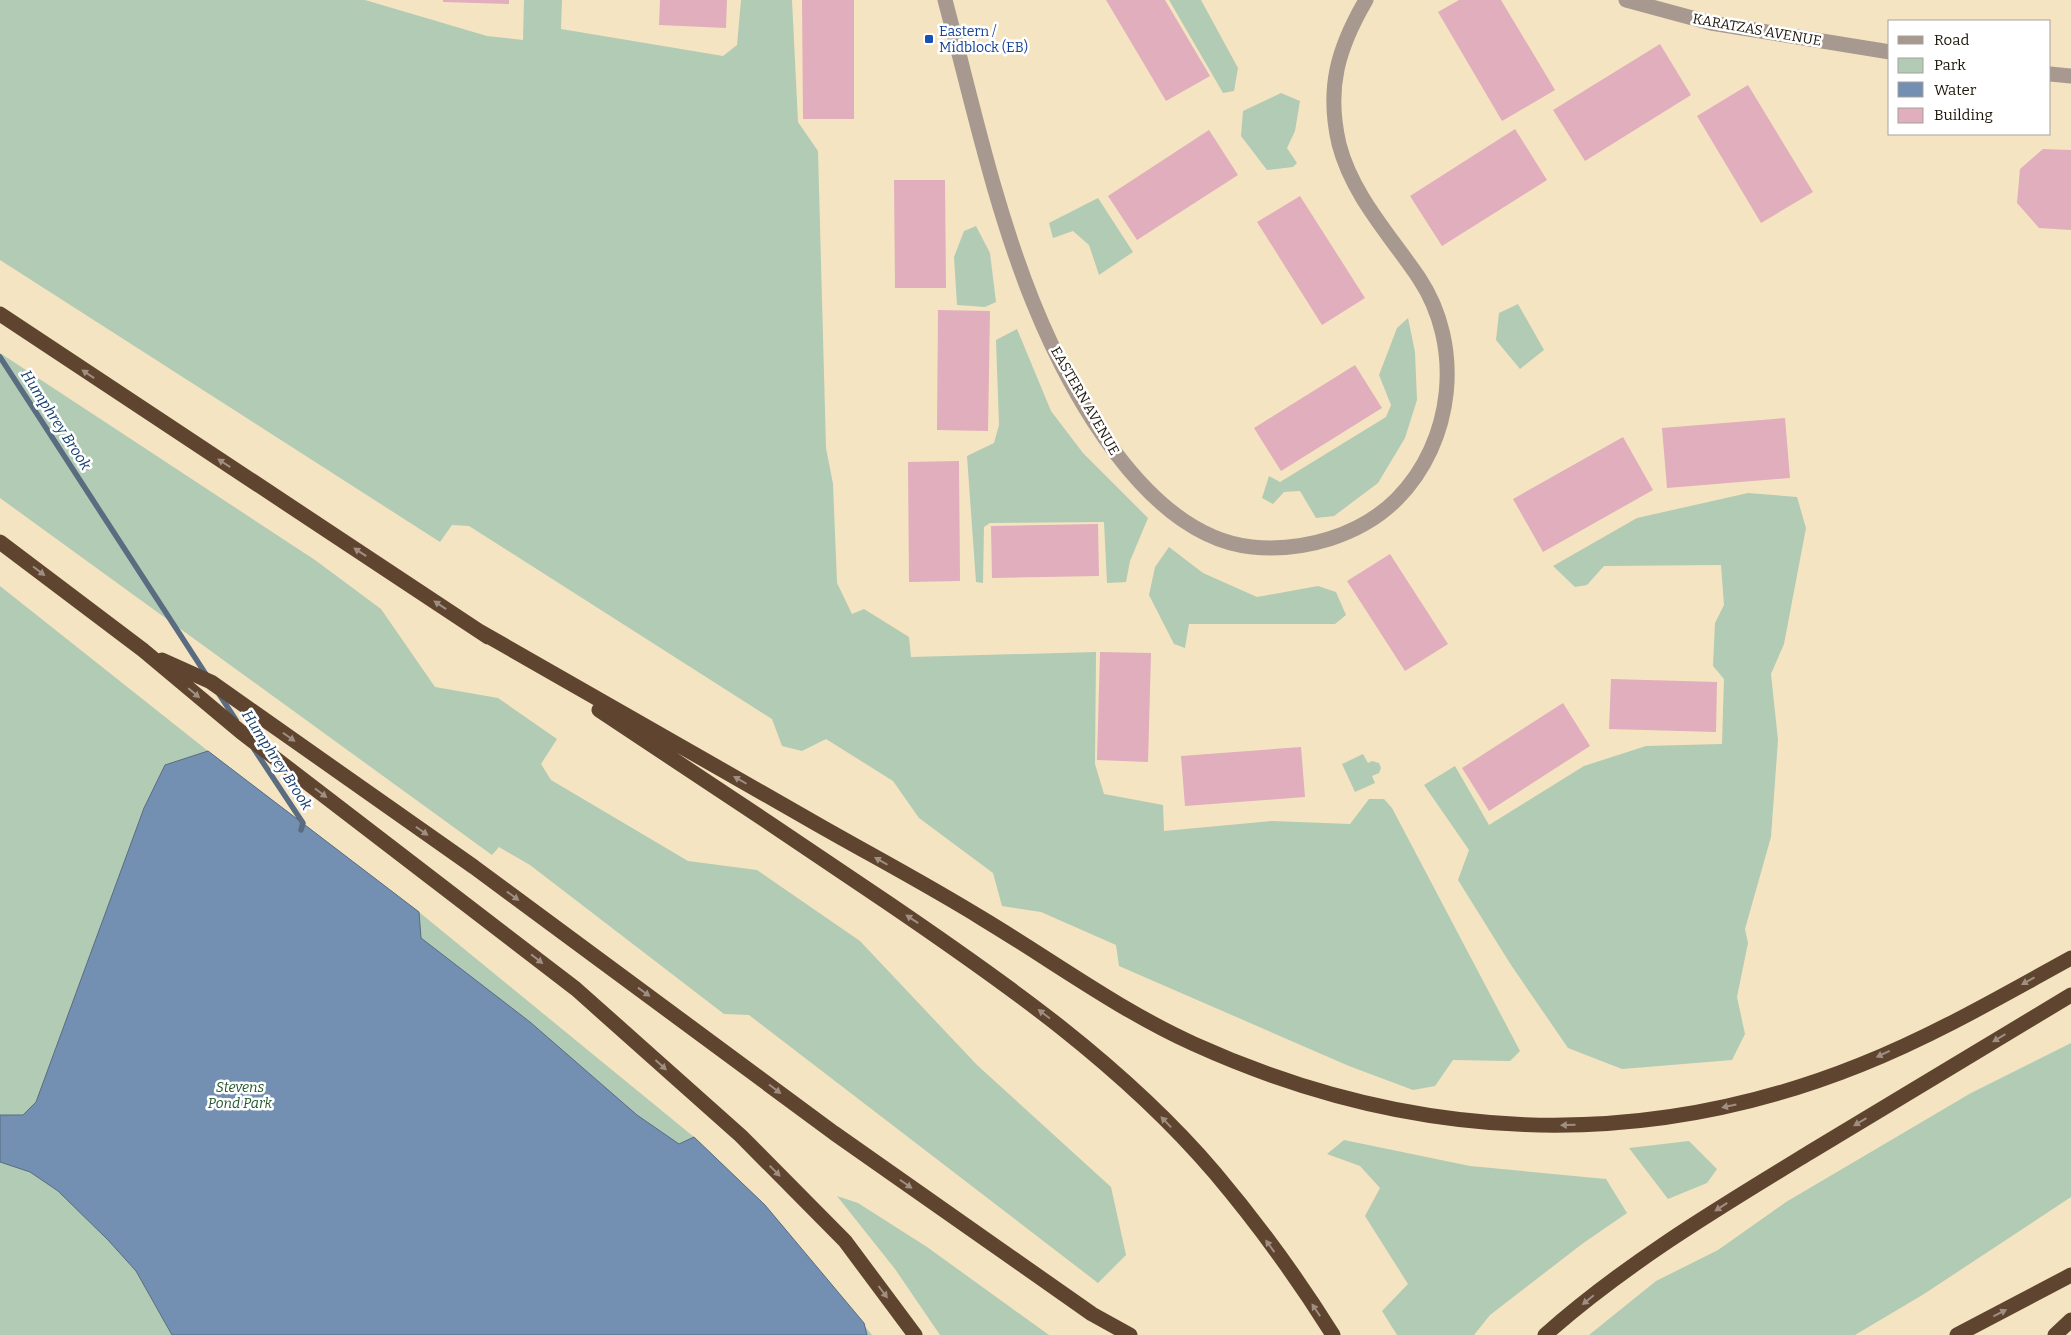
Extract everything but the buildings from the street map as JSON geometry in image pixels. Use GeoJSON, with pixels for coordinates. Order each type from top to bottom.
{"type":"FeatureCollection","features":[{"type":"Feature","properties":{"kind":"highway"},"geometry":{"type":"LineString","coordinates":[[0,314],[781,830],[957,950],[1076,1039],[1155,1111],[1214,1172],[1299,1285],[1333,1335]]}},
{"type":"Feature","properties":{"kind":"highway"},"geometry":{"type":"LineString","coordinates":[[0,542],[143,650],[241,732],[576,988],[741,1136],[845,1241],[916,1335]]}},
{"type":"Feature","properties":{"kind":"highway"},"geometry":{"type":"LineString","coordinates":[[479,631],[984,919],[1080,981],[1155,1025],[1272,1077],[1355,1102],[1438,1118],[1524,1126],[1610,1125],[1704,1111],[1779,1093],[1860,1065],[1958,1020],[2071,958]]}},
{"type":"Feature","properties":{"kind":"highway"},"geometry":{"type":"LineString","coordinates":[[143,650],[211,682],[474,867],[834,1133],[1092,1314],[1130,1335]]}},
{"type":"Feature","properties":{"kind":"highway"},"geometry":{"type":"LineString","coordinates":[[1545,1335],[1597,1292],[1648,1255],[1737,1196],[2071,995]]}},
{"type":"Feature","properties":{"kind":"highway"},"geometry":{"type":"LineString","coordinates":[[1957,1335],[2071,1275]]}},
{"type":"Feature","properties":{"kind":"highway"},"geometry":{"type":"LineString","coordinates":[[2055,1335],[2071,1320]]}},
{"type":"Feature","properties":{"kind":"street","name":"EASTERN AVENUE"},"geometry":{"type":"LineString","coordinates":[[945,0],[1002,216],[1024,280],[1064,367],[1101,432],[1120,461],[1142,485],[1169,510],[1189,524],[1231,543],[1274,548],[1298,546],[1341,534],[1373,519],[1389,506],[1404,491],[1428,456],[1437,437],[1447,396],[1446,355],[1438,315],[1420,280],[1372,213],[1358,189],[1347,168],[1335,126],[1334,97],[1337,63],[1349,30],[1366,0]]}},
{"type":"Feature","properties":{"kind":"street","name":"KARATZAS AVENUE"},"geometry":{"type":"LineString","coordinates":[[1626,0],[1711,23],[1888,52]]}},
{"type":"Feature","properties":{"kind":"street"},"geometry":{"type":"LineString","coordinates":[[2051,74],[2071,76]]}},
{"type":"Feature","properties":{"kind":"green space"},"geometry":{"type":"Polygon","coordinates":[[[0,0],[365,0],[487,36],[523,40],[524,0],[562,0],[561,29],[723,56],[737,45],[741,0],[792,0],[798,122],[818,151],[826,448],[833,484],[837,583],[852,614],[864,609],[909,637],[911,657],[1096,652],[1095,764],[1104,794],[1163,805],[1164,831],[1272,821],[1350,824],[1369,799],[1384,799],[1392,808],[1520,1051],[1510,1061],[1453,1060],[1435,1086],[1413,1090],[1349,1066],[1119,966],[1116,945],[1041,912],[1002,906],[993,873],[919,818],[893,781],[826,739],[802,751],[782,746],[772,719],[469,526],[452,525],[440,542],[0,260],[0,0]]]}},
{"type":"Feature","properties":{"kind":"green space"},"geometry":{"type":"Polygon","coordinates":[[[1169,0],[1201,0],[1238,68],[1234,91],[1223,93],[1169,0]]]}},
{"type":"Feature","properties":{"kind":"green space"},"geometry":{"type":"Polygon","coordinates":[[[1281,93],[1300,101],[1295,131],[1287,148],[1297,163],[1293,167],[1267,170],[1241,136],[1243,111],[1281,93]]]}},
{"type":"Feature","properties":{"kind":"green space"},"geometry":{"type":"Polygon","coordinates":[[[1098,198],[1133,252],[1099,275],[1089,245],[1073,231],[1053,238],[1049,223],[1098,198]]]}},
{"type":"Feature","properties":{"kind":"green space"},"geometry":{"type":"Polygon","coordinates":[[[976,226],[990,253],[996,302],[985,307],[957,305],[954,257],[964,231],[976,226]]]}},
{"type":"Feature","properties":{"kind":"green space"},"geometry":{"type":"Polygon","coordinates":[[[1518,304],[1544,350],[1520,369],[1496,340],[1499,313],[1518,304]]]}},
{"type":"Feature","properties":{"kind":"green space"},"geometry":{"type":"Polygon","coordinates":[[[1408,318],[1415,352],[1417,400],[1405,438],[1378,483],[1334,516],[1316,518],[1300,491],[1284,492],[1273,504],[1262,498],[1269,476],[1280,482],[1386,417],[1391,405],[1379,375],[1397,328],[1408,318]]]}},
{"type":"Feature","properties":{"kind":"green space"},"geometry":{"type":"Polygon","coordinates":[[[1017,329],[1051,411],[1083,453],[1148,518],[1130,561],[1126,582],[1107,583],[1104,522],[990,523],[984,527],[983,583],[976,582],[967,456],[994,443],[999,425],[996,340],[1017,329]]]}},
{"type":"Feature","properties":{"kind":"green space"},"geometry":{"type":"Polygon","coordinates":[[[0,353],[315,560],[381,609],[435,687],[498,698],[557,739],[541,764],[551,780],[688,861],[757,870],[860,941],[977,1065],[1111,1187],[1126,1255],[1098,1283],[749,1015],[724,1014],[530,865],[499,847],[492,855],[0,498],[0,353]]]}},
{"type":"Feature","properties":{"kind":"green space"},"geometry":{"type":"Polygon","coordinates":[[[1748,493],[1797,497],[1806,528],[1784,644],[1771,674],[1778,740],[1771,837],[1745,929],[1748,943],[1737,997],[1745,1034],[1732,1060],[1622,1069],[1568,1048],[1511,965],[1458,880],[1469,850],[1424,785],[1455,766],[1489,825],[1584,766],[1646,746],[1722,744],[1724,679],[1713,666],[1715,623],[1724,605],[1721,565],[1604,566],[1587,585],[1575,587],[1553,566],[1637,518],[1748,493]]]}},
{"type":"Feature","properties":{"kind":"green space"},"geometry":{"type":"Polygon","coordinates":[[[1169,547],[1203,573],[1257,597],[1318,586],[1336,592],[1346,615],[1335,624],[1189,624],[1185,648],[1174,644],[1149,595],[1155,567],[1169,547]]]}},
{"type":"Feature","properties":{"kind":"green space","name":"Stevens Pond Park"},"geometry":{"type":"Polygon","coordinates":[[[0,586],[208,751],[419,912],[694,1137],[765,1205],[872,1335],[0,1335],[0,586]]]}},
{"type":"Feature","properties":{"kind":"green space"},"geometry":{"type":"Polygon","coordinates":[[[1363,754],[1368,763],[1372,761],[1379,763],[1381,768],[1379,773],[1372,776],[1375,783],[1355,792],[1342,764],[1363,754]]]}},
{"type":"Feature","properties":{"kind":"green space"},"geometry":{"type":"Polygon","coordinates":[[[2071,1043],[2071,1197],[1924,1294],[1855,1335],[1589,1335],[1656,1281],[1718,1250],[1786,1202],[1971,1093],[2071,1043]]]}},
{"type":"Feature","properties":{"kind":"green space"},"geometry":{"type":"Polygon","coordinates":[[[1344,1140],[1470,1166],[1606,1179],[1627,1213],[1582,1244],[1490,1315],[1474,1335],[1397,1335],[1382,1311],[1408,1284],[1365,1216],[1380,1188],[1360,1166],[1327,1154],[1344,1140]]]}},
{"type":"Feature","properties":{"kind":"green space"},"geometry":{"type":"Polygon","coordinates":[[[1689,1141],[1717,1169],[1707,1183],[1668,1199],[1629,1148],[1689,1141]]]}},
{"type":"Feature","properties":{"kind":"green space"},"geometry":{"type":"Polygon","coordinates":[[[837,1196],[858,1203],[927,1247],[1049,1335],[940,1335],[895,1269],[837,1196]]]}},
{"type":"Feature","properties":{"kind":"water","name":"Stevens Pond Park"},"geometry":{"type":"Polygon","coordinates":[[[208,751],[419,912],[421,938],[530,1022],[637,1115],[679,1144],[694,1137],[765,1205],[864,1323],[867,1335],[172,1335],[136,1271],[108,1240],[58,1191],[30,1172],[0,1162],[0,1115],[23,1115],[36,1102],[144,808],[165,765],[208,751]]]}},
{"type":"Feature","properties":{"kind":"waterway","name":"Humphrey Brook"},"geometry":{"type":"LineString","coordinates":[[0,357],[207,676]]}},
{"type":"Feature","properties":{"kind":"waterway","name":"Humphrey Brook"},"geometry":{"type":"LineString","coordinates":[[219,694],[236,720]]}},
{"type":"Feature","properties":{"kind":"waterway","name":"Humphrey Brook"},"geometry":{"type":"LineString","coordinates":[[254,749],[303,823],[301,830]]}},
{"type":"Feature","properties":{"kind":"place","name":"Eastern / Midblock (EB)"},"geometry":{"type":"Point","coordinates":[929,39]}}]}
